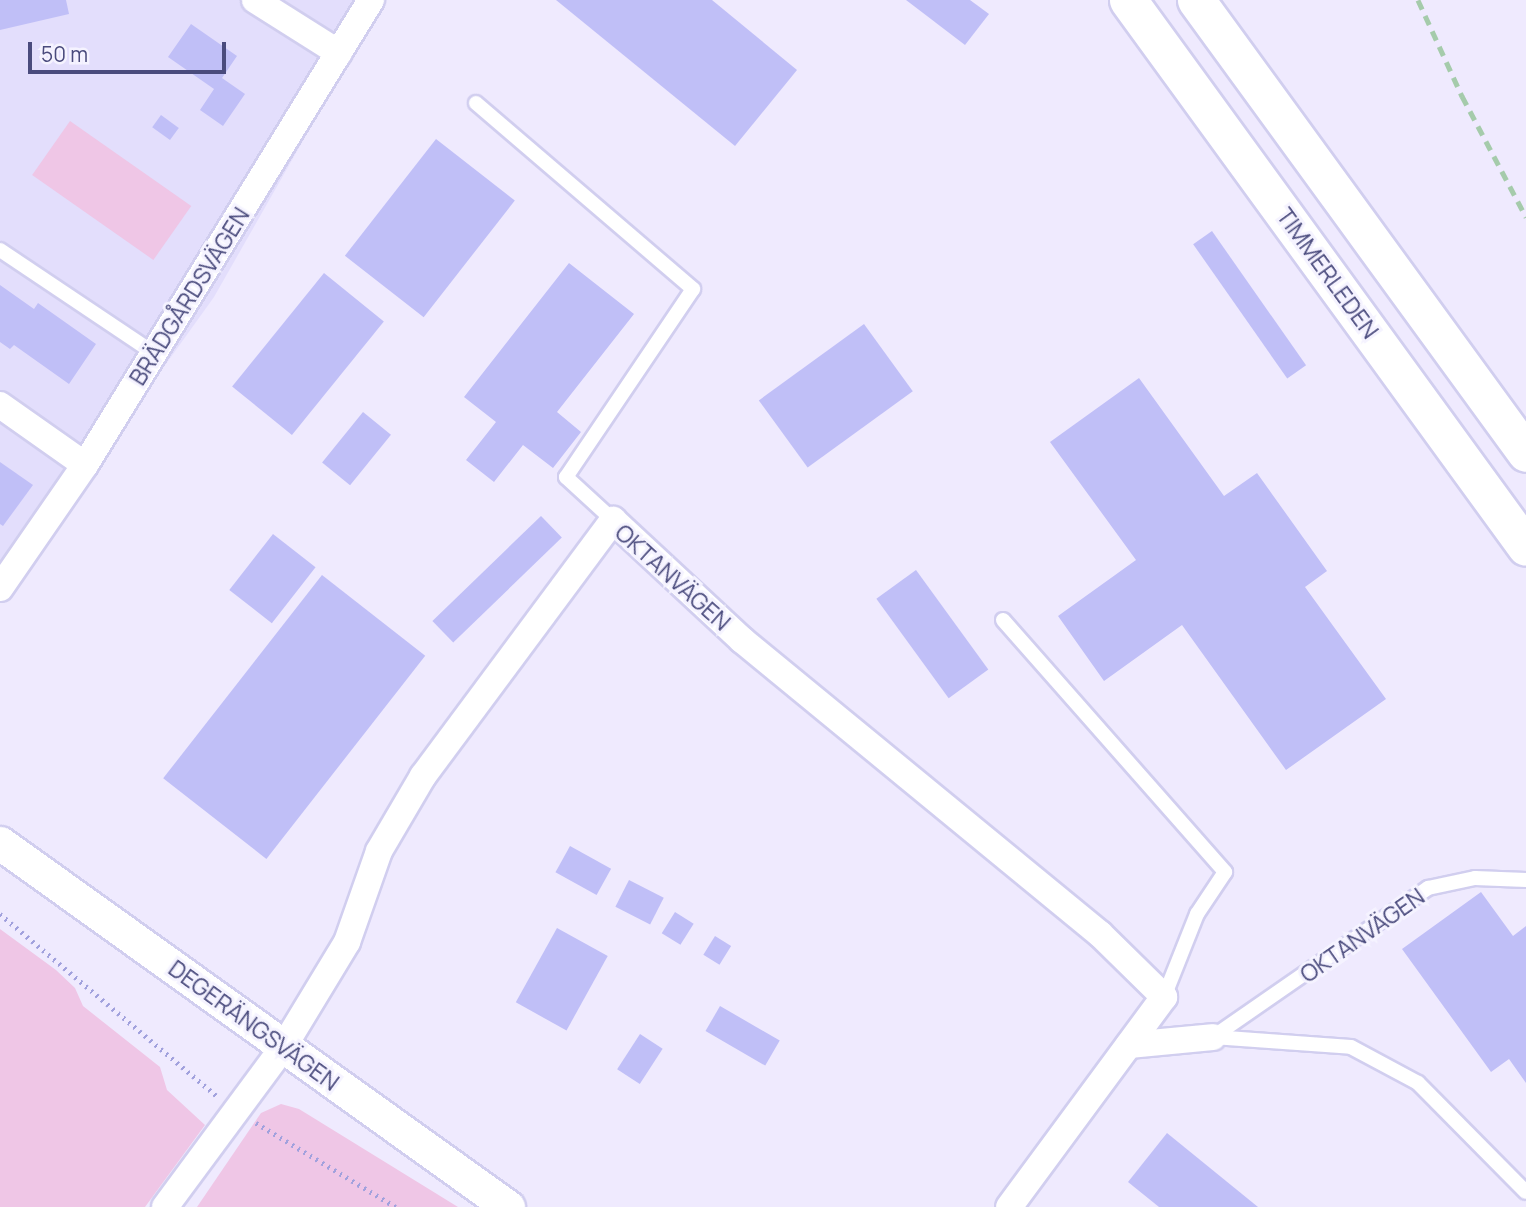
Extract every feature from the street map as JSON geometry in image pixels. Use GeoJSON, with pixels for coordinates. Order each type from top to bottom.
{"type":"FeatureCollection","features":[{"type":"Feature","properties":{"kind":"main road","name":"TIMMERLEDEN"},"geometry":{"type":"LineString","coordinates":[[1128,0],[1526,547]]}},
{"type":"Feature","properties":{"kind":"main road"},"geometry":{"type":"LineString","coordinates":[[1196,0],[1526,453]]}},
{"type":"Feature","properties":{"kind":"street"},"geometry":{"type":"LineString","coordinates":[[256,0],[339,53]]}},
{"type":"Feature","properties":{"kind":"street","name":"BRÄDGÅRDSVÄGEN"},"geometry":{"type":"LineString","coordinates":[[0,588],[85,465],[372,0]]}},
{"type":"Feature","properties":{"kind":"street"},"geometry":{"type":"LineString","coordinates":[[0,405],[85,465]]}},
{"type":"Feature","properties":{"kind":"street","name":"OKTANVÄGEN"},"geometry":{"type":"LineString","coordinates":[[165,1207],[284,1046],[347,942],[379,851],[423,776],[613,520],[741,640],[1100,934],[1164,997]]}},
{"type":"Feature","properties":{"kind":"street","name":"DEGERÄNGSVÄGEN"},"geometry":{"type":"LineString","coordinates":[[0,843],[508,1207]]}},
{"type":"Feature","properties":{"kind":"street"},"geometry":{"type":"LineString","coordinates":[[1009,1207],[1164,997]]}},
{"type":"Feature","properties":{"kind":"street","name":"OKTANVÄGEN"},"geometry":{"type":"LineString","coordinates":[[1129,1045],[1213,1037]]}},
{"type":"Feature","properties":{"kind":"lane"},"geometry":{"type":"LineString","coordinates":[[476,103],[693,289],[566,477],[613,520]]}},
{"type":"Feature","properties":{"kind":"lane"},"geometry":{"type":"LineString","coordinates":[[0,250],[154,353]]}},
{"type":"Feature","properties":{"kind":"lane"},"geometry":{"type":"LineString","coordinates":[[1003,620],[1226,872],[1197,914],[1164,997]]}},
{"type":"Feature","properties":{"kind":"lane","name":"OKTANVÄGEN"},"geometry":{"type":"LineString","coordinates":[[1213,1037],[1428,888],[1475,878],[1526,880]]}},
{"type":"Feature","properties":{"kind":"lane","name":"OKTANVÄGEN"},"geometry":{"type":"LineString","coordinates":[[1213,1037],[1351,1047],[1418,1083],[1526,1192]]}},
{"type":"Feature","properties":{"kind":"path"},"geometry":{"type":"LineString","coordinates":[[0,915],[237,1110],[396,1207]]}},
{"type":"Feature","properties":{"kind":"shaded area"},"geometry":{"type":"Polygon","coordinates":[[[0,0],[383,0],[214,297],[0,595],[0,0]]]}},
{"type":"Feature","properties":{"kind":"shaded area"},"geometry":{"type":"Polygon","coordinates":[[[70,121],[191,206],[153,260],[32,175],[70,121]]]}},
{"type":"Feature","properties":{"kind":"shaded area"},"geometry":{"type":"Polygon","coordinates":[[[0,929],[56,970],[75,988],[83,1006],[160,1067],[167,1090],[205,1125],[145,1207],[0,1207],[0,929]]]}},
{"type":"Feature","properties":{"kind":"shaded area"},"geometry":{"type":"Polygon","coordinates":[[[281,1104],[299,1109],[458,1207],[197,1207],[261,1113],[281,1104]]]}},
{"type":"Feature","properties":{"kind":"building"},"geometry":{"type":"Polygon","coordinates":[[[0,0],[66,0],[69,14],[0,30],[0,0]]]}},
{"type":"Feature","properties":{"kind":"building"},"geometry":{"type":"Polygon","coordinates":[[[556,0],[712,0],[797,70],[735,146],[556,0]]]}},
{"type":"Feature","properties":{"kind":"building"},"geometry":{"type":"Polygon","coordinates":[[[906,0],[970,0],[989,14],[965,45],[906,0]]]}},
{"type":"Feature","properties":{"kind":"building"},"geometry":{"type":"Polygon","coordinates":[[[191,24],[237,56],[222,78],[245,94],[223,126],[200,110],[214,89],[168,57],[191,24]]]}},
{"type":"Feature","properties":{"kind":"building"},"geometry":{"type":"Polygon","coordinates":[[[161,115],[179,128],[170,140],[152,127],[161,115]]]}},
{"type":"Feature","properties":{"kind":"building"},"geometry":{"type":"Polygon","coordinates":[[[436,139],[515,201],[424,317],[345,256],[436,139]]]}},
{"type":"Feature","properties":{"kind":"building"},"geometry":{"type":"Polygon","coordinates":[[[1212,231],[1306,365],[1287,379],[1193,244],[1212,231]]]}},
{"type":"Feature","properties":{"kind":"building"},"geometry":{"type":"Polygon","coordinates":[[[569,263],[634,314],[557,412],[581,432],[553,468],[523,445],[494,482],[466,460],[496,422],[464,397],[569,263]]]}},
{"type":"Feature","properties":{"kind":"building"},"geometry":{"type":"Polygon","coordinates":[[[324,273],[384,321],[292,435],[232,386],[324,273]]]}},
{"type":"Feature","properties":{"kind":"building"},"geometry":{"type":"Polygon","coordinates":[[[0,285],[34,309],[38,303],[96,344],[69,384],[14,345],[10,349],[0,342],[0,285]]]}},
{"type":"Feature","properties":{"kind":"building"},"geometry":{"type":"Polygon","coordinates":[[[864,324],[913,391],[808,468],[759,400],[864,324]]]}},
{"type":"Feature","properties":{"kind":"building"},"geometry":{"type":"Polygon","coordinates":[[[1139,378],[1224,496],[1257,473],[1327,571],[1305,587],[1386,699],[1286,770],[1182,625],[1104,681],[1058,616],[1136,560],[1050,442],[1139,378]]]}},
{"type":"Feature","properties":{"kind":"building"},"geometry":{"type":"Polygon","coordinates":[[[363,412],[391,435],[350,485],[322,463],[363,412]]]}},
{"type":"Feature","properties":{"kind":"building"},"geometry":{"type":"Polygon","coordinates":[[[0,462],[33,485],[3,526],[0,524],[0,462]]]}},
{"type":"Feature","properties":{"kind":"building"},"geometry":{"type":"Polygon","coordinates":[[[541,516],[562,538],[453,642],[432,621],[541,516]]]}},
{"type":"Feature","properties":{"kind":"building"},"geometry":{"type":"Polygon","coordinates":[[[273,534],[316,567],[272,623],[229,590],[273,534]]]}},
{"type":"Feature","properties":{"kind":"building"},"geometry":{"type":"Polygon","coordinates":[[[916,570],[988,670],[949,698],[876,599],[916,570]]]}},
{"type":"Feature","properties":{"kind":"building"},"geometry":{"type":"Polygon","coordinates":[[[322,575],[425,656],[266,859],[163,778],[322,575]]]}},
{"type":"Feature","properties":{"kind":"building"},"geometry":{"type":"Polygon","coordinates":[[[570,846],[611,869],[597,895],[555,872],[570,846]]]}},
{"type":"Feature","properties":{"kind":"building"},"geometry":{"type":"Polygon","coordinates":[[[629,880],[664,898],[650,924],[615,907],[629,880]]]}},
{"type":"Feature","properties":{"kind":"building"},"geometry":{"type":"Polygon","coordinates":[[[1481,892],[1513,936],[1526,926],[1526,1083],[1509,1059],[1491,1072],[1402,949],[1481,892]]]}},
{"type":"Feature","properties":{"kind":"building"},"geometry":{"type":"Polygon","coordinates":[[[675,912],[694,924],[680,945],[662,933],[675,912]]]}},
{"type":"Feature","properties":{"kind":"building"},"geometry":{"type":"Polygon","coordinates":[[[557,928],[608,956],[567,1030],[516,1002],[557,928]]]}},
{"type":"Feature","properties":{"kind":"building"},"geometry":{"type":"Polygon","coordinates":[[[715,936],[731,946],[719,965],[703,955],[715,936]]]}},
{"type":"Feature","properties":{"kind":"building"},"geometry":{"type":"Polygon","coordinates":[[[720,1006],[780,1040],[765,1066],[706,1031],[720,1006]]]}},
{"type":"Feature","properties":{"kind":"building"},"geometry":{"type":"Polygon","coordinates":[[[640,1034],[663,1049],[640,1084],[617,1069],[640,1034]]]}},
{"type":"Feature","properties":{"kind":"building"},"geometry":{"type":"Polygon","coordinates":[[[1167,1133],[1258,1207],[1159,1207],[1128,1182],[1167,1133]]]}},
{"type":"Feature","properties":{"kind":"railway"},"geometry":{"type":"LineString","coordinates":[[1418,0],[1462,96],[1526,217]]}}]}
